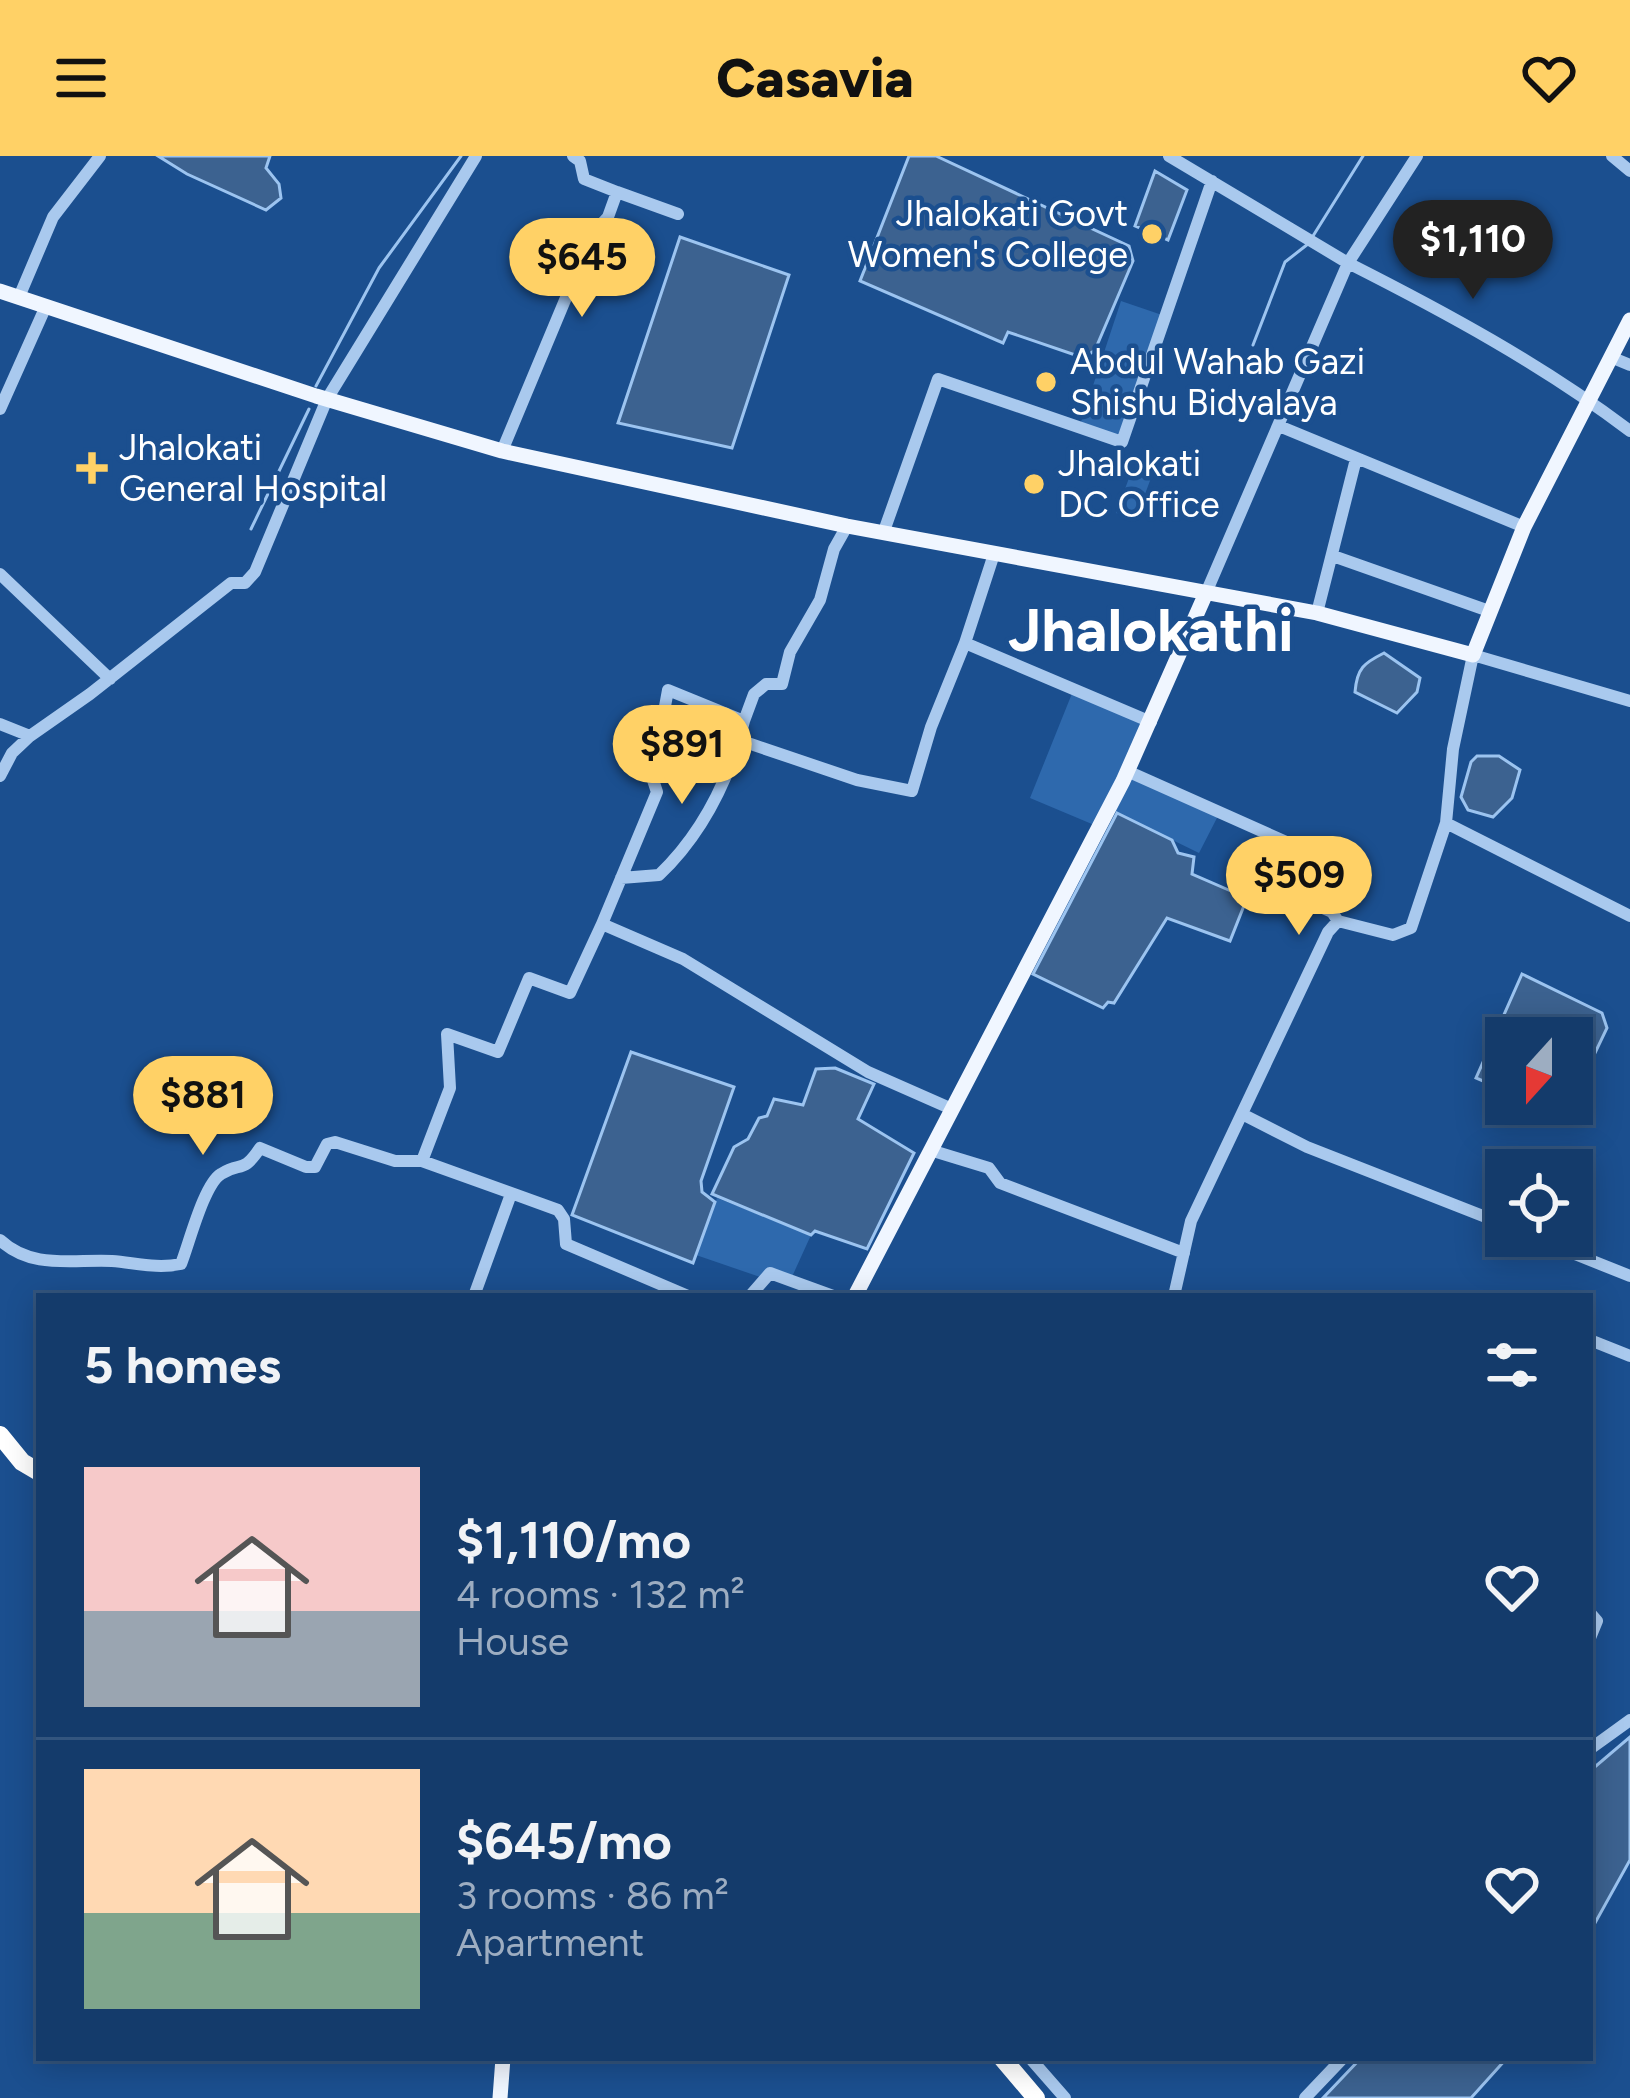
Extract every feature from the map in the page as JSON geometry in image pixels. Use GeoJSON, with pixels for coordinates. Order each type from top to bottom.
{"type":"FeatureCollection","features":[{"type":"Feature","properties":{"kind":"highway"},"geometry":{"type":"LineString","coordinates":[[0,1435],[22,1462],[36,1470]]}},
{"type":"Feature","properties":{"kind":"highway"},"geometry":{"type":"LineString","coordinates":[[1005,2061],[1036,2098]]}},
{"type":"Feature","properties":{"kind":"main road"},"geometry":{"type":"LineString","coordinates":[[0,291],[502,451],[847,526],[1317,614],[1473,655],[1524,527],[1630,320]]}},
{"type":"Feature","properties":{"kind":"main road"},"geometry":{"type":"LineString","coordinates":[[857,1293],[1127,771],[1206,593]]}},
{"type":"Feature","properties":{"kind":"main road"},"geometry":{"type":"LineString","coordinates":[[500,2098],[503,2061]]}},
{"type":"Feature","properties":{"kind":"street"},"geometry":{"type":"LineString","coordinates":[[19,297],[53,217],[100,156]]}},
{"type":"Feature","properties":{"kind":"street"},"geometry":{"type":"LineString","coordinates":[[0,776],[12,753],[30,736],[231,583],[244,583],[255,572],[327,399],[476,156]]}},
{"type":"Feature","properties":{"kind":"street"},"geometry":{"type":"LineString","coordinates":[[573,156],[580,160],[584,179],[678,214]]}},
{"type":"Feature","properties":{"kind":"street"},"geometry":{"type":"LineString","coordinates":[[1169,156],[1590,401],[1630,431]]}},
{"type":"Feature","properties":{"kind":"street"},"geometry":{"type":"LineString","coordinates":[[1206,593],[1348,262],[1417,156]]}},
{"type":"Feature","properties":{"kind":"street"},"geometry":{"type":"LineString","coordinates":[[884,531],[938,379],[1122,442],[1212,181]]}},
{"type":"Feature","properties":{"kind":"street"},"geometry":{"type":"LineString","coordinates":[[502,451],[592,233],[608,217],[617,193]]}},
{"type":"Feature","properties":{"kind":"street"},"geometry":{"type":"LineString","coordinates":[[0,409],[46,306]]}},
{"type":"Feature","properties":{"kind":"street"},"geometry":{"type":"LineString","coordinates":[[1612,358],[1630,364]]}},
{"type":"Feature","properties":{"kind":"street"},"geometry":{"type":"LineString","coordinates":[[1279,426],[1524,527]]}},
{"type":"Feature","properties":{"kind":"street"},"geometry":{"type":"LineString","coordinates":[[1317,614],[1356,459]]}},
{"type":"Feature","properties":{"kind":"street"},"geometry":{"type":"LineString","coordinates":[[621,878],[659,875],[716,800],[754,694],[766,684],[782,684],[790,652],[820,600],[847,526]]}},
{"type":"Feature","properties":{"kind":"street"},"geometry":{"type":"LineString","coordinates":[[740,740],[857,780],[912,791],[994,554]]}},
{"type":"Feature","properties":{"kind":"street"},"geometry":{"type":"LineString","coordinates":[[1333,556],[1489,610]]}},
{"type":"Feature","properties":{"kind":"street"},"geometry":{"type":"LineString","coordinates":[[0,574],[110,679]]}},
{"type":"Feature","properties":{"kind":"street"},"geometry":{"type":"LineString","coordinates":[[965,643],[1151,722]]}},
{"type":"Feature","properties":{"kind":"street"},"geometry":{"type":"LineString","coordinates":[[1127,771],[1329,861],[1312,903],[1338,920],[1394,935],[1411,928],[1446,823],[1453,749],[1473,655],[1630,701]]}},
{"type":"Feature","properties":{"kind":"street"},"geometry":{"type":"LineString","coordinates":[[422,1161],[450,1088],[447,1034],[498,1052],[529,979],[570,992],[656,792],[652,777],[668,690],[744,722]]}},
{"type":"Feature","properties":{"kind":"street"},"geometry":{"type":"LineString","coordinates":[[0,724],[30,736]]}},
{"type":"Feature","properties":{"kind":"street"},"geometry":{"type":"LineString","coordinates":[[1446,823],[1630,916]]}},
{"type":"Feature","properties":{"kind":"street"},"geometry":{"type":"LineString","coordinates":[[1175,1293],[1191,1221],[1328,932],[1338,920]]}},
{"type":"Feature","properties":{"kind":"street"},"geometry":{"type":"LineString","coordinates":[[602,924],[683,959],[868,1072],[952,1108]]}},
{"type":"Feature","properties":{"kind":"street"},"geometry":{"type":"LineString","coordinates":[[1242,1114],[1307,1147],[1485,1218]]}},
{"type":"Feature","properties":{"kind":"street"},"geometry":{"type":"LineString","coordinates":[[0,1240],[9,1248],[60,1264],[181,1264],[209,1190],[221,1174],[247,1167],[260,1148],[316,1167],[327,1144],[335,1142],[394,1161],[422,1161],[558,1210],[566,1244],[681,1293]]}},
{"type":"Feature","properties":{"kind":"street"},"geometry":{"type":"LineString","coordinates":[[930,1150],[989,1168],[1000,1184],[1184,1253]]}},
{"type":"Feature","properties":{"kind":"street"},"geometry":{"type":"LineString","coordinates":[[476,1293],[511,1194]]}},
{"type":"Feature","properties":{"kind":"street"},"geometry":{"type":"LineString","coordinates":[[1582,1257],[1630,1276]]}},
{"type":"Feature","properties":{"kind":"street"},"geometry":{"type":"LineString","coordinates":[[753,1293],[770,1273],[825,1293]]}},
{"type":"Feature","properties":{"kind":"street"},"geometry":{"type":"LineString","coordinates":[[1593,1341],[1630,1356]]}},
{"type":"Feature","properties":{"kind":"street"},"geometry":{"type":"LineString","coordinates":[[1593,1747],[1630,1720]]}},
{"type":"Feature","properties":{"kind":"street"},"geometry":{"type":"LineString","coordinates":[[1033,2061],[1065,2098]]}},
{"type":"Feature","properties":{"kind":"street"},"geometry":{"type":"LineString","coordinates":[[1305,2098],[1340,2061]]}},
{"type":"Feature","properties":{"kind":"shaded area"},"geometry":{"type":"Polygon","coordinates":[[[158,156],[270,156],[266,168],[279,184],[281,198],[266,210],[158,156]]]}},
{"type":"Feature","properties":{"kind":"shaded area"},"geometry":{"type":"Polygon","coordinates":[[[909,156],[936,156],[1129,246],[1133,261],[1095,350],[1084,358],[1008,332],[1003,343],[860,281],[909,156]]]}},
{"type":"Feature","properties":{"kind":"shaded area"},"geometry":{"type":"Polygon","coordinates":[[[1155,171],[1187,190],[1168,240],[1135,226],[1155,171]]]}},
{"type":"Feature","properties":{"kind":"shaded area"},"geometry":{"type":"Polygon","coordinates":[[[680,237],[789,275],[732,448],[618,423],[680,237]]]}},
{"type":"Feature","properties":{"kind":"shaded area"},"geometry":{"type":"Polygon","coordinates":[[[1121,301],[1165,316],[1122,442],[1080,425],[1121,301]]]}},
{"type":"Feature","properties":{"kind":"shaded area"},"geometry":{"type":"Polygon","coordinates":[[[1132,470],[1151,478],[1135,521],[1116,513],[1132,470]]]}},
{"type":"Feature","properties":{"kind":"shaded area"},"geometry":{"type":"Polygon","coordinates":[[[1384,653],[1420,678],[1417,692],[1397,713],[1355,692],[1363,667],[1384,653]]]}},
{"type":"Feature","properties":{"kind":"shaded area"},"geometry":{"type":"Polygon","coordinates":[[[1073,691],[1151,722],[1127,770],[1219,814],[1199,853],[1109,809],[1099,827],[1030,798],[1073,691]]]}},
{"type":"Feature","properties":{"kind":"shaded area"},"geometry":{"type":"Polygon","coordinates":[[[1477,756],[1499,756],[1520,770],[1512,798],[1493,817],[1468,810],[1461,797],[1477,756]]]}},
{"type":"Feature","properties":{"kind":"shaded area"},"geometry":{"type":"Polygon","coordinates":[[[1117,813],[1172,840],[1178,853],[1194,857],[1192,874],[1247,898],[1230,941],[1167,918],[1114,1003],[1103,1008],[1033,974],[1117,813]]]}},
{"type":"Feature","properties":{"kind":"shaded area"},"geometry":{"type":"Polygon","coordinates":[[[1522,974],[1602,1013],[1607,1028],[1593,1057],[1593,1017],[1503,1017],[1522,974]]]}},
{"type":"Feature","properties":{"kind":"shaded area"},"geometry":{"type":"Polygon","coordinates":[[[631,1052],[734,1087],[701,1181],[702,1192],[715,1202],[693,1263],[572,1215],[631,1052]]]}},
{"type":"Feature","properties":{"kind":"shaded area"},"geometry":{"type":"Polygon","coordinates":[[[1485,1058],[1485,1082],[1476,1078],[1485,1058]]]}},
{"type":"Feature","properties":{"kind":"shaded area"},"geometry":{"type":"Polygon","coordinates":[[[835,1068],[874,1084],[858,1119],[914,1153],[867,1249],[815,1231],[811,1235],[712,1194],[734,1147],[748,1139],[774,1099],[803,1105],[816,1069],[835,1068]]]}},
{"type":"Feature","properties":{"kind":"shaded area"},"geometry":{"type":"Polygon","coordinates":[[[717,1198],[811,1235],[791,1279],[763,1278],[696,1255],[717,1198]]]}},
{"type":"Feature","properties":{"kind":"shaded area"},"geometry":{"type":"Polygon","coordinates":[[[1630,1737],[1630,1860],[1593,1927],[1593,1768],[1630,1737]]]}},
{"type":"Feature","properties":{"kind":"shaded area"},"geometry":{"type":"Polygon","coordinates":[[[1358,2061],[1504,2061],[1471,2098],[1323,2098],[1358,2061]]]}},
{"type":"Feature","properties":{"kind":"waterway"},"geometry":{"type":"LineString","coordinates":[[316,386],[379,268],[461,156]]}},
{"type":"Feature","properties":{"kind":"waterway"},"geometry":{"type":"LineString","coordinates":[[1313,236],[1363,156]]}},
{"type":"Feature","properties":{"kind":"waterway"},"geometry":{"type":"LineString","coordinates":[[1253,345],[1285,262],[1308,244]]}},
{"type":"Feature","properties":{"kind":"waterway"},"geometry":{"type":"LineString","coordinates":[[251,529],[309,409]]}},
{"type":"Feature","properties":{"kind":"place","name":"Jhalokati Govt Women's College"},"geometry":{"type":"Point","coordinates":[1152,234]}},
{"type":"Feature","properties":{"kind":"place","name":"Abdul Wahab Gazi Shishu Bidyalaya"},"geometry":{"type":"Point","coordinates":[1046,382]}},
{"type":"Feature","properties":{"kind":"place","name":"Jhalokati General Hospital"},"geometry":{"type":"Point","coordinates":[92,468]}},
{"type":"Feature","properties":{"kind":"place","name":"Jhalokati DC Office"},"geometry":{"type":"Point","coordinates":[1034,484]}},
{"type":"Feature","properties":{"kind":"district","name":"Jhalokathi"},"geometry":{"type":"Point","coordinates":[1151,630]}}]}
